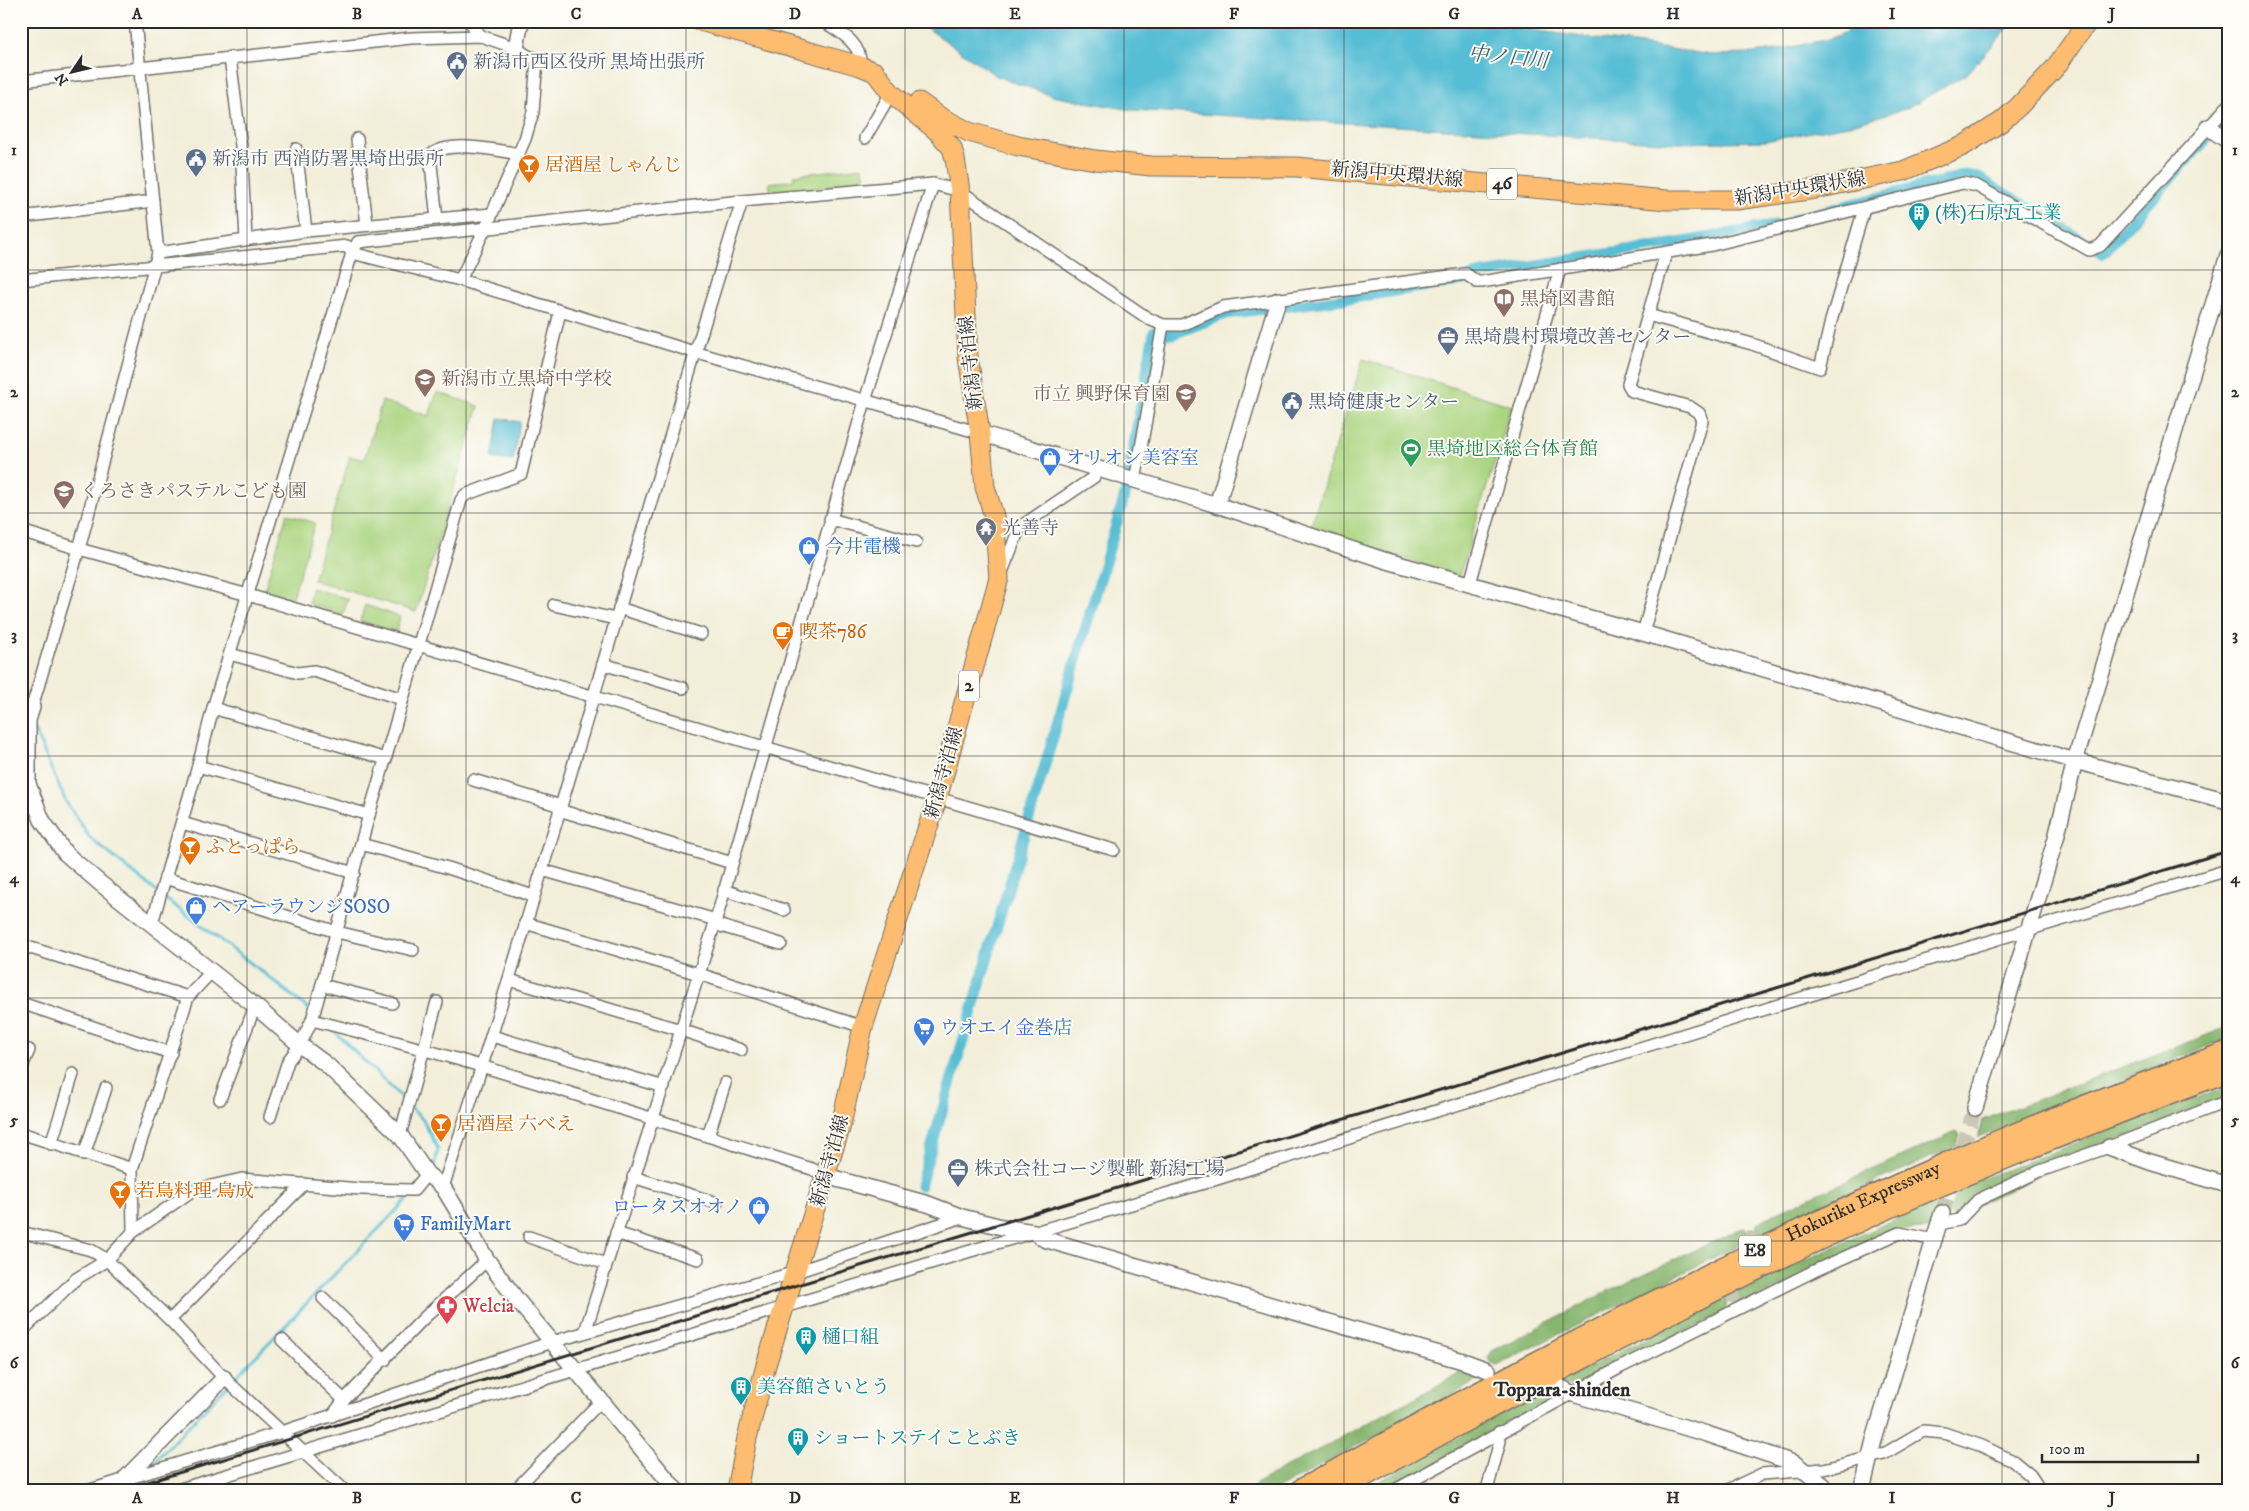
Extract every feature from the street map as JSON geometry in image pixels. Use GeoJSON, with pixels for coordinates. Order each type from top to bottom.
{"type":"FeatureCollection","features":[{"type":"Feature","properties":{"kind":"highway","name":"Hokuriku Expressway"},"geometry":{"type":"LineString","coordinates":[[1301,1490],[1578,1340],[1772,1243],[1964,1156],[2135,1086],[2228,1052]]}},
{"type":"Feature","properties":{"kind":"highway","name":"Hokuriku Expressway"},"geometry":{"type":"LineString","coordinates":[[1338,1490],[1592,1353],[1781,1258],[2049,1139],[2228,1072]]}},
{"type":"Feature","properties":{"kind":"main road"},"geometry":{"type":"LineString","coordinates":[[700,21],[867,69]]}},
{"type":"Feature","properties":{"kind":"main road","name":"新潟中央環状線"},"geometry":{"type":"LineString","coordinates":[[867,69],[901,87],[929,110],[969,132],[1018,146],[1095,160],[1151,166],[1296,166],[1667,200],[1737,200],[1815,189],[1895,173],[1963,146],[2018,107],[2055,68],[2088,21]]}},
{"type":"Feature","properties":{"kind":"main road","name":"新潟寺泊線"},"geometry":{"type":"LineString","coordinates":[[737,1490],[747,1438],[841,1125],[864,1027],[938,799],[999,578],[994,516],[985,487],[980,433],[968,358],[960,191],[952,148],[937,131],[891,93],[867,69]]}},
{"type":"Feature","properties":{"kind":"street"},"geometry":{"type":"LineString","coordinates":[[135,21],[158,252],[156,267],[79,550],[27,715],[28,784],[42,820],[65,853],[101,884],[255,1006],[300,1046],[328,1066],[400,1135],[427,1174],[442,1187],[487,1260],[517,1300],[676,1490]]}},
{"type":"Feature","properties":{"kind":"street"},"geometry":{"type":"LineString","coordinates":[[469,21],[480,36]]}},
{"type":"Feature","properties":{"kind":"street"},"geometry":{"type":"LineString","coordinates":[[516,48],[521,21]]}},
{"type":"Feature","properties":{"kind":"street"},"geometry":{"type":"LineString","coordinates":[[823,21],[851,40],[867,69]]}},
{"type":"Feature","properties":{"kind":"street"},"geometry":{"type":"LineString","coordinates":[[21,81],[411,38],[480,36],[516,48],[528,56],[537,59],[533,112],[519,154],[460,280]]}},
{"type":"Feature","properties":{"kind":"street"},"geometry":{"type":"LineString","coordinates":[[230,57],[241,146],[246,238]]}},
{"type":"Feature","properties":{"kind":"street"},"geometry":{"type":"LineString","coordinates":[[865,138],[891,93]]}},
{"type":"Feature","properties":{"kind":"street"},"geometry":{"type":"LineString","coordinates":[[152,923],[182,823],[213,708],[352,253],[358,242],[742,201],[933,184],[960,191],[1149,319],[1163,325],[1182,325],[1223,307],[1466,274],[1477,282],[1481,282],[1712,245],[1864,209],[1963,183],[1984,190],[2089,250],[2100,246],[2228,106]]}},
{"type":"Feature","properties":{"kind":"street"},"geometry":{"type":"LineString","coordinates":[[2208,128],[2228,141]]}},
{"type":"Feature","properties":{"kind":"street"},"geometry":{"type":"LineString","coordinates":[[357,139],[367,225]]}},
{"type":"Feature","properties":{"kind":"street"},"geometry":{"type":"LineString","coordinates":[[437,219],[430,156],[435,151],[470,146],[519,154]]}},
{"type":"Feature","properties":{"kind":"street"},"geometry":{"type":"LineString","coordinates":[[296,149],[306,231]]}},
{"type":"Feature","properties":{"kind":"street"},"geometry":{"type":"LineString","coordinates":[[585,1332],[651,1118],[664,1086],[715,922],[865,401],[933,184]]}},
{"type":"Feature","properties":{"kind":"street"},"geometry":{"type":"LineString","coordinates":[[21,217],[153,201]]}},
{"type":"Feature","properties":{"kind":"street"},"geometry":{"type":"LineString","coordinates":[[442,1187],[492,1036],[594,696],[694,352],[742,201]]}},
{"type":"Feature","properties":{"kind":"street"},"geometry":{"type":"LineString","coordinates":[[1648,315],[1752,344],[1820,368],[1831,321],[1864,209]]}},
{"type":"Feature","properties":{"kind":"street"},"geometry":{"type":"LineString","coordinates":[[158,252],[306,231],[492,214]]}},
{"type":"Feature","properties":{"kind":"street"},"geometry":{"type":"LineString","coordinates":[[21,280],[347,246],[352,253],[460,280],[694,352],[980,433],[1217,505],[1384,560],[1643,633],[2075,761],[2228,801]]}},
{"type":"Feature","properties":{"kind":"street"},"geometry":{"type":"LineString","coordinates":[[1643,633],[1702,421],[1700,413],[1690,407],[1632,391],[1628,384],[1666,253]]}},
{"type":"Feature","properties":{"kind":"street"},"geometry":{"type":"LineString","coordinates":[[1975,1108],[2056,838],[2075,761],[2228,255]]}},
{"type":"Feature","properties":{"kind":"street"},"geometry":{"type":"LineString","coordinates":[[1470,583],[1560,268]]}},
{"type":"Feature","properties":{"kind":"street"},"geometry":{"type":"LineString","coordinates":[[1217,505],[1278,300]]}},
{"type":"Feature","properties":{"kind":"street"},"geometry":{"type":"LineString","coordinates":[[270,1117],[288,1061],[300,1046],[312,1020],[354,873],[368,815],[461,500],[465,495],[521,474],[560,312]]}},
{"type":"Feature","properties":{"kind":"street"},"geometry":{"type":"LineString","coordinates":[[1135,481],[1163,325]]}},
{"type":"Feature","properties":{"kind":"street"},"geometry":{"type":"LineString","coordinates":[[999,578],[1020,527],[1094,477],[1097,470]]}},
{"type":"Feature","properties":{"kind":"street"},"geometry":{"type":"LineString","coordinates":[[830,520],[916,542]]}},
{"type":"Feature","properties":{"kind":"street"},"geometry":{"type":"LineString","coordinates":[[21,531],[79,550],[248,595],[1114,850]]}},
{"type":"Feature","properties":{"kind":"street"},"geometry":{"type":"LineString","coordinates":[[554,606],[615,619]]}},
{"type":"Feature","properties":{"kind":"street"},"geometry":{"type":"LineString","coordinates":[[619,608],[701,634]]}},
{"type":"Feature","properties":{"kind":"street"},"geometry":{"type":"LineString","coordinates":[[230,654],[298,673],[314,671],[402,699]]}},
{"type":"Feature","properties":{"kind":"street"},"geometry":{"type":"LineString","coordinates":[[603,664],[684,688]]}},
{"type":"Feature","properties":{"kind":"street"},"geometry":{"type":"LineString","coordinates":[[213,708],[386,759]]}},
{"type":"Feature","properties":{"kind":"street"},"geometry":{"type":"LineString","coordinates":[[198,766],[368,815]]}},
{"type":"Feature","properties":{"kind":"street"},"geometry":{"type":"LineString","coordinates":[[473,780],[732,862]]}},
{"type":"Feature","properties":{"kind":"street"},"geometry":{"type":"LineString","coordinates":[[182,823],[354,873]]}},
{"type":"Feature","properties":{"kind":"street"},"geometry":{"type":"LineString","coordinates":[[361,844],[448,868],[533,896]]}},
{"type":"Feature","properties":{"kind":"street"},"geometry":{"type":"LineString","coordinates":[[542,870],[781,944]]}},
{"type":"Feature","properties":{"kind":"street"},"geometry":{"type":"LineString","coordinates":[[177,1490],[1034,1232],[1204,1183],[1824,991],[2228,870]]}},
{"type":"Feature","properties":{"kind":"street"},"geometry":{"type":"LineString","coordinates":[[165,878],[337,932],[413,950]]}},
{"type":"Feature","properties":{"kind":"street"},"geometry":{"type":"LineString","coordinates":[[724,890],[784,910]]}},
{"type":"Feature","properties":{"kind":"street"},"geometry":{"type":"LineString","coordinates":[[525,923],[699,974],[864,1027]]}},
{"type":"Feature","properties":{"kind":"street"},"geometry":{"type":"LineString","coordinates":[[21,946],[188,997]]}},
{"type":"Feature","properties":{"kind":"street"},"geometry":{"type":"LineString","coordinates":[[133,1232],[132,1169],[188,997],[211,972]]}},
{"type":"Feature","properties":{"kind":"street"},"geometry":{"type":"LineString","coordinates":[[509,980],[680,1030],[741,1050]]}},
{"type":"Feature","properties":{"kind":"street"},"geometry":{"type":"LineString","coordinates":[[322,985],[392,1003]]}},
{"type":"Feature","properties":{"kind":"street"},"geometry":{"type":"LineString","coordinates":[[400,1135],[437,1002]]}},
{"type":"Feature","properties":{"kind":"street"},"geometry":{"type":"LineString","coordinates":[[21,1003],[171,1054]]}},
{"type":"Feature","properties":{"kind":"street"},"geometry":{"type":"LineString","coordinates":[[220,1098],[255,1006]]}},
{"type":"Feature","properties":{"kind":"street"},"geometry":{"type":"LineString","coordinates":[[312,1020],[406,1043],[423,1050],[708,1136],[812,1169],[826,1176],[928,1204],[962,1217],[1002,1227],[1034,1232],[1044,1239],[1463,1360],[1488,1370]]}},
{"type":"Feature","properties":{"kind":"street"},"geometry":{"type":"LineString","coordinates":[[492,1036],[664,1086]]}},
{"type":"Feature","properties":{"kind":"street"},"geometry":{"type":"LineString","coordinates":[[22,1067],[28,1050]]}},
{"type":"Feature","properties":{"kind":"street"},"geometry":{"type":"LineString","coordinates":[[51,1144],[73,1074]]}},
{"type":"Feature","properties":{"kind":"street"},"geometry":{"type":"LineString","coordinates":[[708,1136],[725,1083]]}},
{"type":"Feature","properties":{"kind":"street"},"geometry":{"type":"LineString","coordinates":[[84,1155],[106,1088]]}},
{"type":"Feature","properties":{"kind":"street"},"geometry":{"type":"LineString","coordinates":[[1862,1490],[1869,1459],[1940,1218],[1959,1220],[1978,1200],[2040,1171],[2109,1147],[2228,1101]]}},
{"type":"Feature","properties":{"kind":"street"},"geometry":{"type":"LineString","coordinates":[[21,1134],[132,1169]]}},
{"type":"Feature","properties":{"kind":"street"},"geometry":{"type":"LineString","coordinates":[[2109,1147],[2150,1162],[2228,1185]]}},
{"type":"Feature","properties":{"kind":"street"},"geometry":{"type":"LineString","coordinates":[[21,1332],[76,1279],[107,1260],[133,1232],[193,1190],[242,1179],[360,1190],[414,1190],[427,1174]]}},
{"type":"Feature","properties":{"kind":"street"},"geometry":{"type":"LineString","coordinates":[[633,1177],[717,1203]]}},
{"type":"Feature","properties":{"kind":"street"},"geometry":{"type":"LineString","coordinates":[[170,1320],[304,1184]]}},
{"type":"Feature","properties":{"kind":"street"},"geometry":{"type":"LineString","coordinates":[[90,1490],[332,1416],[552,1342],[796,1272],[962,1217]]}},
{"type":"Feature","properties":{"kind":"street"},"geometry":{"type":"LineString","coordinates":[[21,1232],[91,1250],[107,1260],[170,1320],[224,1378],[344,1490]]}},
{"type":"Feature","properties":{"kind":"street"},"geometry":{"type":"LineString","coordinates":[[616,1233],[698,1259]]}},
{"type":"Feature","properties":{"kind":"street"},"geometry":{"type":"LineString","coordinates":[[1395,1490],[1499,1432],[1566,1390],[1621,1367],[1814,1271],[1899,1233],[1935,1240]]}},
{"type":"Feature","properties":{"kind":"street"},"geometry":{"type":"LineString","coordinates":[[529,1237],[606,1264]]}},
{"type":"Feature","properties":{"kind":"street"},"geometry":{"type":"LineString","coordinates":[[332,1416],[344,1400],[424,1318],[487,1260]]}},
{"type":"Feature","properties":{"kind":"street"},"geometry":{"type":"LineString","coordinates":[[323,1298],[384,1360]]}},
{"type":"Feature","properties":{"kind":"street"},"geometry":{"type":"LineString","coordinates":[[282,1340],[344,1400]]}},
{"type":"Feature","properties":{"kind":"street"},"geometry":{"type":"LineString","coordinates":[[114,1490],[224,1378]]}},
{"type":"Feature","properties":{"kind":"street"},"geometry":{"type":"LineString","coordinates":[[1566,1390],[1794,1463],[1823,1485],[1825,1490]]}},
{"type":"Feature","properties":{"kind":"street"},"geometry":{"type":"LineString","coordinates":[[515,1490],[601,1401]]}},
{"type":"Feature","properties":{"kind":"street"},"geometry":{"type":"LineString","coordinates":[[1728,1490],[1762,1474],[1824,1469],[1856,1460],[1869,1459],[1884,1454],[1923,1431],[1944,1433],[1982,1446],[2013,1461],[2030,1475],[2040,1490]]}},
{"type":"Feature","properties":{"kind":"street"},"geometry":{"type":"LineString","coordinates":[[1487,1490],[1500,1441],[1499,1432]]}},
{"type":"Feature","properties":{"kind":"green space"},"geometry":{"type":"Polygon","coordinates":[[[863,167],[865,182],[771,193],[769,183],[794,180],[794,175],[863,167]]]}},
{"type":"Feature","properties":{"kind":"green space","name":"黒埼地区総合体育館"},"geometry":{"type":"Polygon","coordinates":[[[1363,359],[1512,406],[1459,576],[1310,529],[1363,359]]]}},
{"type":"Feature","properties":{"kind":"green space"},"geometry":{"type":"Polygon","coordinates":[[[437,392],[479,406],[416,612],[313,580],[350,456],[364,460],[382,401],[429,416],[437,392]]]}},
{"type":"Feature","properties":{"kind":"green space"},"geometry":{"type":"Polygon","coordinates":[[[287,514],[315,523],[291,603],[263,594],[287,514]]]}},
{"type":"Feature","properties":{"kind":"green space"},"geometry":{"type":"Polygon","coordinates":[[[312,588],[348,599],[343,615],[308,603],[312,588]]]}},
{"type":"Feature","properties":{"kind":"green space"},"geometry":{"type":"Polygon","coordinates":[[[365,605],[400,617],[396,632],[360,621],[365,605]]]}},
{"type":"Feature","properties":{"kind":"green space"},"geometry":{"type":"Polygon","coordinates":[[[2228,1027],[2228,1038],[1978,1137],[1983,1120],[2228,1027]]]}},
{"type":"Feature","properties":{"kind":"green space"},"geometry":{"type":"Polygon","coordinates":[[[2228,1086],[2228,1097],[2111,1142],[1952,1216],[1947,1215],[1960,1187],[2228,1086]]]}},
{"type":"Feature","properties":{"kind":"green space"},"geometry":{"type":"Polygon","coordinates":[[[1956,1132],[1960,1134],[1957,1146],[1804,1213],[1756,1237],[1757,1223],[1956,1132]]]}},
{"type":"Feature","properties":{"kind":"green space"},"geometry":{"type":"Polygon","coordinates":[[[1939,1199],[1930,1229],[1899,1230],[1734,1309],[1738,1291],[1939,1199]]]}},
{"type":"Feature","properties":{"kind":"green space"},"geometry":{"type":"Polygon","coordinates":[[[1742,1228],[1749,1231],[1745,1242],[1497,1365],[1490,1362],[1488,1358],[1492,1351],[1608,1291],[1742,1228]]]}},
{"type":"Feature","properties":{"kind":"green space"},"geometry":{"type":"Polygon","coordinates":[[[1728,1296],[1725,1312],[1576,1387],[1559,1383],[1728,1296]]]}},
{"type":"Feature","properties":{"kind":"green space"},"geometry":{"type":"Polygon","coordinates":[[[1468,1369],[1476,1371],[1481,1379],[1275,1490],[1254,1490],[1253,1488],[1257,1483],[1468,1369]]]}},
{"type":"Feature","properties":{"kind":"green space"},"geometry":{"type":"Polygon","coordinates":[[[1551,1389],[1552,1396],[1546,1405],[1389,1490],[1363,1490],[1533,1396],[1551,1389]]]}},
{"type":"Feature","properties":{"kind":"water","name":"中ノ口川"},"geometry":{"type":"Polygon","coordinates":[[[917,21],[1440,21],[1503,26],[1713,55],[1746,54],[1783,49],[1832,38],[1871,21],[2014,21],[1967,74],[1905,109],[1848,125],[1765,141],[1677,143],[1132,110],[1056,97],[998,77],[917,21]]]}},
{"type":"Feature","properties":{"kind":"water"},"geometry":{"type":"Polygon","coordinates":[[[499,418],[520,422],[513,461],[492,458],[499,418]]]}},
{"type":"Feature","properties":{"kind":"waterway"},"geometry":{"type":"LineString","coordinates":[[1795,219],[1966,175],[1979,178],[2103,253],[2228,115]]}},
{"type":"Feature","properties":{"kind":"waterway"},"geometry":{"type":"LineString","coordinates":[[920,1186],[1125,495],[1154,332],[1173,334],[1225,314],[1352,298],[1463,280],[1478,274],[1684,242],[1775,225]]}},
{"type":"Feature","properties":{"kind":"waterway"},"geometry":{"type":"LineString","coordinates":[[21,704],[26,713]]}},
{"type":"Feature","properties":{"kind":"waterway"},"geometry":{"type":"LineString","coordinates":[[34,729],[66,802],[90,838],[157,892]]}},
{"type":"Feature","properties":{"kind":"waterway"},"geometry":{"type":"LineString","coordinates":[[162,896],[311,1011]]}},
{"type":"Feature","properties":{"kind":"waterway"},"geometry":{"type":"LineString","coordinates":[[333,1030],[407,1103]]}},
{"type":"Feature","properties":{"kind":"waterway"},"geometry":{"type":"LineString","coordinates":[[411,1108],[423,1120],[438,1149],[434,1168],[431,1171]]}},
{"type":"Feature","properties":{"kind":"waterway"},"geometry":{"type":"LineString","coordinates":[[148,1468],[413,1193]]}},
{"type":"Feature","properties":{"kind":"waterway"},"geometry":{"type":"LineString","coordinates":[[127,1490],[137,1480]]}},
{"type":"Feature","properties":{"kind":"tunnel"},"geometry":{"type":"LineString","coordinates":[[1942,1213],[1975,1108]]}},
{"type":"Feature","properties":{"kind":"tunnel"},"geometry":{"type":"LineString","coordinates":[[1744,1258],[1752,1230]]}},
{"type":"Feature","properties":{"kind":"tunnel"},"geometry":{"type":"LineString","coordinates":[[1732,1303],[1739,1278]]}},
{"type":"Feature","properties":{"kind":"railway"},"geometry":{"type":"LineString","coordinates":[[122,1490],[2228,851]]}},
{"type":"Feature","properties":{"kind":"place","name":"新潟市西区役所 黒埼出張所"},"geometry":{"type":"Point","coordinates":[457,81]}},
{"type":"Feature","properties":{"kind":"place","name":"新潟市 西消防署黒埼出張所"},"geometry":{"type":"Point","coordinates":[196,178]}},
{"type":"Feature","properties":{"kind":"place","name":"居酒屋 しゃんじ"},"geometry":{"type":"Point","coordinates":[529,184]}},
{"type":"Feature","properties":{"kind":"place","name":"(株)石原瓦工業"},"geometry":{"type":"Point","coordinates":[1919,232]}},
{"type":"Feature","properties":{"kind":"place","name":"黒埼図書館"},"geometry":{"type":"Point","coordinates":[1504,318]}},
{"type":"Feature","properties":{"kind":"place","name":"黒埼農村環境改善センター"},"geometry":{"type":"Point","coordinates":[1448,356]}},
{"type":"Feature","properties":{"kind":"place","name":"新潟市立黒埼中学校"},"geometry":{"type":"Point","coordinates":[425,398]}},
{"type":"Feature","properties":{"kind":"place","name":"市立 興野保育園"},"geometry":{"type":"Point","coordinates":[1186,413]}},
{"type":"Feature","properties":{"kind":"place","name":"黒埼健康センター"},"geometry":{"type":"Point","coordinates":[1292,421]}},
{"type":"Feature","properties":{"kind":"place","name":"黒埼地区総合体育館"},"geometry":{"type":"Point","coordinates":[1411,468]}},
{"type":"Feature","properties":{"kind":"place","name":"オリオン美容室"},"geometry":{"type":"Point","coordinates":[1050,477]}},
{"type":"Feature","properties":{"kind":"place","name":"くろさきパステルこども園"},"geometry":{"type":"Point","coordinates":[64,510]}},
{"type":"Feature","properties":{"kind":"place","name":"光善寺"},"geometry":{"type":"Point","coordinates":[986,547]}},
{"type":"Feature","properties":{"kind":"place","name":"今井電機"},"geometry":{"type":"Point","coordinates":[809,566]}},
{"type":"Feature","properties":{"kind":"place","name":"喫茶786"},"geometry":{"type":"Point","coordinates":[783,651]}},
{"type":"Feature","properties":{"kind":"place","name":"ふとっぱら"},"geometry":{"type":"Point","coordinates":[190,866]}},
{"type":"Feature","properties":{"kind":"place","name":"ヘアーラウンジSOSO"},"geometry":{"type":"Point","coordinates":[196,926]}},
{"type":"Feature","properties":{"kind":"place","name":"ウオエイ金巻店"},"geometry":{"type":"Point","coordinates":[924,1047]}},
{"type":"Feature","properties":{"kind":"place","name":"居酒屋 六べえ"},"geometry":{"type":"Point","coordinates":[441,1143]}},
{"type":"Feature","properties":{"kind":"place","name":"株式会社コージ製靴 新潟工場"},"geometry":{"type":"Point","coordinates":[958,1188]}},
{"type":"Feature","properties":{"kind":"place","name":"若鳥料理 鳥成"},"geometry":{"type":"Point","coordinates":[120,1210]}},
{"type":"Feature","properties":{"kind":"place","name":"ロータスオオノ"},"geometry":{"type":"Point","coordinates":[759,1226]}},
{"type":"Feature","properties":{"kind":"place","name":"FamilyMart"},"geometry":{"type":"Point","coordinates":[404,1243]}},
{"type":"Feature","properties":{"kind":"place","name":"Welcia"},"geometry":{"type":"Point","coordinates":[447,1325]}},
{"type":"Feature","properties":{"kind":"place","name":"樋口組"},"geometry":{"type":"Point","coordinates":[806,1356]}},
{"type":"Feature","properties":{"kind":"place","name":"美容館さいとう"},"geometry":{"type":"Point","coordinates":[741,1406]}},
{"type":"Feature","properties":{"kind":"place","name":"ショートステイことぶき"},"geometry":{"type":"Point","coordinates":[798,1457]}},
{"type":"Feature","properties":{"kind":"district","name":"Toppara-shinden"},"geometry":{"type":"Point","coordinates":[1562,1390]}}]}
